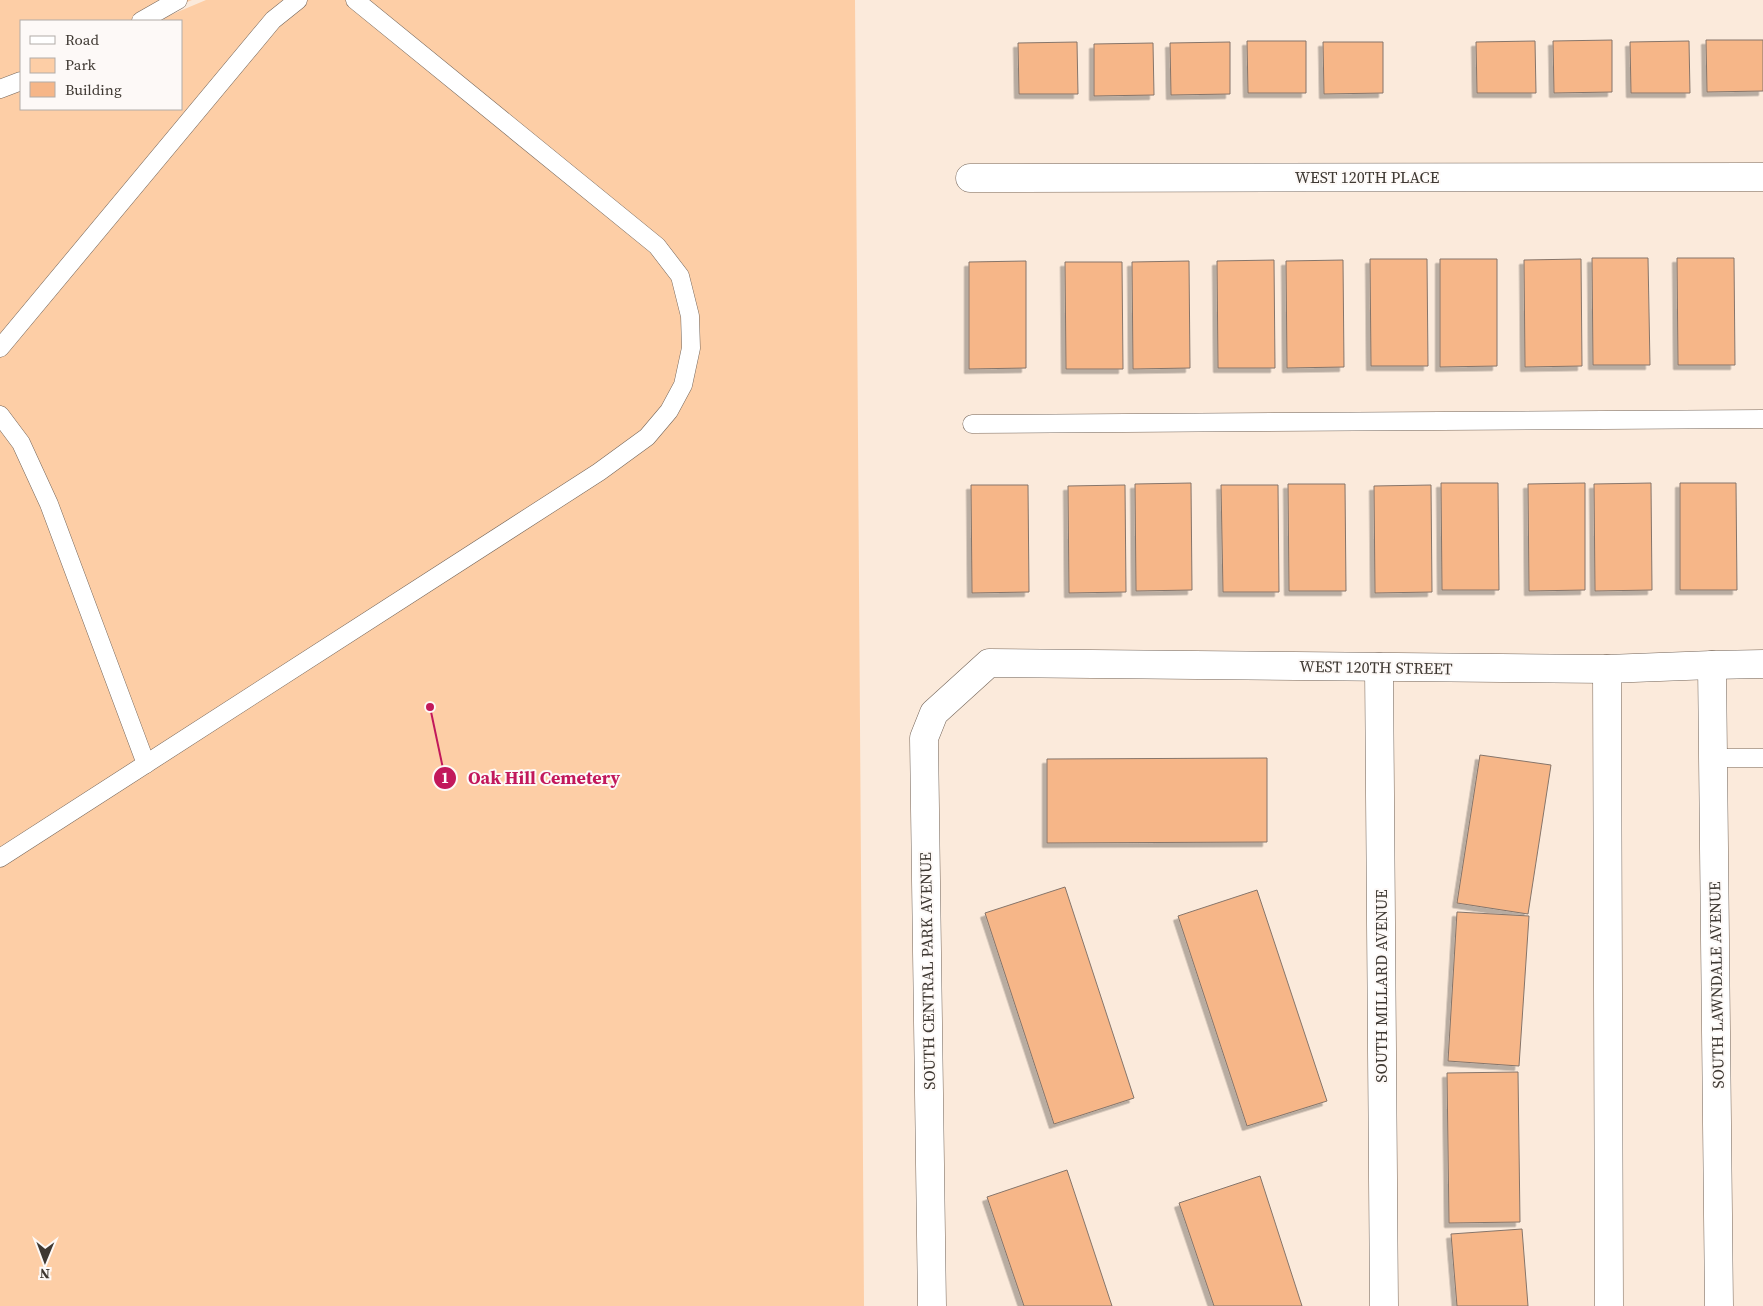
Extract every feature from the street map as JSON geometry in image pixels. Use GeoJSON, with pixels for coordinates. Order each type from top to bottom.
{"type":"FeatureCollection","features":[{"type":"Feature","properties":{"kind":"street","name":"WEST 120TH PLACE"},"geometry":{"type":"LineString","coordinates":[[970,178],[1763,177]]}},
{"type":"Feature","properties":{"kind":"street","name":"WEST 120TH STREET"},"geometry":{"type":"LineString","coordinates":[[989,662],[1607,669],[1712,664],[1763,664]]}},
{"type":"Feature","properties":{"kind":"street","name":"SOUTH CENTRAL PARK AVENUE"},"geometry":{"type":"LineString","coordinates":[[932,1306],[924,738],[934,713],[989,662]]}},
{"type":"Feature","properties":{"kind":"street","name":"SOUTH LAWNDALE AVENUE"},"geometry":{"type":"LineString","coordinates":[[1712,664],[1719,1306]]}},
{"type":"Feature","properties":{"kind":"street","name":"SOUTH MILLARD AVENUE"},"geometry":{"type":"LineString","coordinates":[[1379,666],[1384,1306]]}},
{"type":"Feature","properties":{"kind":"street"},"geometry":{"type":"LineString","coordinates":[[1607,669],[1609,1306]]}},
{"type":"Feature","properties":{"kind":"lane"},"geometry":{"type":"LineString","coordinates":[[143,20],[178,0]]}},
{"type":"Feature","properties":{"kind":"lane"},"geometry":{"type":"LineString","coordinates":[[0,348],[273,20],[298,0]]}},
{"type":"Feature","properties":{"kind":"lane"},"geometry":{"type":"LineString","coordinates":[[0,858],[599,472],[647,437],[669,411],[683,384],[691,348],[690,316],[680,276],[657,246],[355,0]]}},
{"type":"Feature","properties":{"kind":"lane"},"geometry":{"type":"LineString","coordinates":[[0,89],[20,81]]}},
{"type":"Feature","properties":{"kind":"lane"},"geometry":{"type":"LineString","coordinates":[[0,415],[21,443],[49,504],[146,764]]}},
{"type":"Feature","properties":{"kind":"lane"},"geometry":{"type":"LineString","coordinates":[[972,424],[1763,419]]}},
{"type":"Feature","properties":{"kind":"lane"},"geometry":{"type":"LineString","coordinates":[[1714,758],[1763,758]]}},
{"type":"Feature","properties":{"kind":"green space"},"geometry":{"type":"Polygon","coordinates":[[[0,0],[192,0],[143,20],[20,20],[20,74],[0,84],[0,0]]]}},
{"type":"Feature","properties":{"kind":"green space"},"geometry":{"type":"Polygon","coordinates":[[[206,0],[855,0],[864,1306],[0,1306],[0,87],[20,78],[20,110],[182,110],[182,20],[158,20],[206,0]]]}},
{"type":"Feature","properties":{"kind":"building"},"geometry":{"type":"Polygon","coordinates":[[[1612,40],[1612,92],[1554,93],[1553,41],[1612,40]]]}},
{"type":"Feature","properties":{"kind":"building"},"geometry":{"type":"Polygon","coordinates":[[[1706,40],[1763,40],[1763,91],[1707,92],[1706,40]]]}},
{"type":"Feature","properties":{"kind":"building"},"geometry":{"type":"Polygon","coordinates":[[[1247,41],[1306,41],[1306,93],[1248,93],[1247,41]]]}},
{"type":"Feature","properties":{"kind":"building"},"geometry":{"type":"Polygon","coordinates":[[[1535,41],[1536,93],[1477,93],[1476,42],[1535,41]]]}},
{"type":"Feature","properties":{"kind":"building"},"geometry":{"type":"Polygon","coordinates":[[[1689,41],[1690,93],[1631,93],[1630,42],[1689,41]]]}},
{"type":"Feature","properties":{"kind":"building"},"geometry":{"type":"Polygon","coordinates":[[[1077,42],[1078,94],[1019,94],[1018,43],[1077,42]]]}},
{"type":"Feature","properties":{"kind":"building"},"geometry":{"type":"Polygon","coordinates":[[[1230,42],[1230,94],[1171,95],[1170,43],[1230,42]]]}},
{"type":"Feature","properties":{"kind":"building"},"geometry":{"type":"Polygon","coordinates":[[[1323,42],[1383,42],[1383,93],[1324,94],[1323,42]]]}},
{"type":"Feature","properties":{"kind":"building"},"geometry":{"type":"Polygon","coordinates":[[[1153,43],[1154,95],[1094,96],[1094,44],[1153,43]]]}},
{"type":"Feature","properties":{"kind":"building"},"geometry":{"type":"Polygon","coordinates":[[[1592,258],[1648,258],[1650,365],[1593,365],[1592,258]]]}},
{"type":"Feature","properties":{"kind":"building"},"geometry":{"type":"Polygon","coordinates":[[[1677,258],[1734,258],[1735,365],[1678,365],[1677,258]]]}},
{"type":"Feature","properties":{"kind":"building"},"geometry":{"type":"Polygon","coordinates":[[[1370,259],[1427,259],[1428,366],[1371,366],[1370,259]]]}},
{"type":"Feature","properties":{"kind":"building"},"geometry":{"type":"Polygon","coordinates":[[[1440,259],[1497,259],[1497,366],[1440,367],[1440,259]]]}},
{"type":"Feature","properties":{"kind":"building"},"geometry":{"type":"Polygon","coordinates":[[[1581,259],[1582,366],[1525,367],[1524,260],[1581,259]]]}},
{"type":"Feature","properties":{"kind":"building"},"geometry":{"type":"Polygon","coordinates":[[[1274,260],[1275,368],[1218,368],[1217,261],[1274,260]]]}},
{"type":"Feature","properties":{"kind":"building"},"geometry":{"type":"Polygon","coordinates":[[[1343,260],[1344,367],[1287,368],[1286,261],[1343,260]]]}},
{"type":"Feature","properties":{"kind":"building"},"geometry":{"type":"Polygon","coordinates":[[[1026,261],[1026,368],[969,369],[969,262],[1026,261]]]}},
{"type":"Feature","properties":{"kind":"building"},"geometry":{"type":"Polygon","coordinates":[[[1189,261],[1190,368],[1133,369],[1132,262],[1189,261]]]}},
{"type":"Feature","properties":{"kind":"building"},"geometry":{"type":"Polygon","coordinates":[[[1065,262],[1122,262],[1123,369],[1066,369],[1065,262]]]}},
{"type":"Feature","properties":{"kind":"building"},"geometry":{"type":"Polygon","coordinates":[[[1191,483],[1192,590],[1136,591],[1135,484],[1191,483]]]}},
{"type":"Feature","properties":{"kind":"building"},"geometry":{"type":"Polygon","coordinates":[[[1441,483],[1498,483],[1499,590],[1442,590],[1441,483]]]}},
{"type":"Feature","properties":{"kind":"building"},"geometry":{"type":"Polygon","coordinates":[[[1585,483],[1585,590],[1529,591],[1528,484],[1585,483]]]}},
{"type":"Feature","properties":{"kind":"building"},"geometry":{"type":"Polygon","coordinates":[[[1651,483],[1652,590],[1595,591],[1594,484],[1651,483]]]}},
{"type":"Feature","properties":{"kind":"building"},"geometry":{"type":"Polygon","coordinates":[[[1680,483],[1736,483],[1737,590],[1680,590],[1680,483]]]}},
{"type":"Feature","properties":{"kind":"building"},"geometry":{"type":"Polygon","coordinates":[[[1288,484],[1345,484],[1346,591],[1289,591],[1288,484]]]}},
{"type":"Feature","properties":{"kind":"building"},"geometry":{"type":"Polygon","coordinates":[[[971,485],[1028,485],[1029,592],[972,593],[971,485]]]}},
{"type":"Feature","properties":{"kind":"building"},"geometry":{"type":"Polygon","coordinates":[[[1125,485],[1126,592],[1069,593],[1068,486],[1125,485]]]}},
{"type":"Feature","properties":{"kind":"building"},"geometry":{"type":"Polygon","coordinates":[[[1221,485],[1278,485],[1279,592],[1223,592],[1221,485]]]}},
{"type":"Feature","properties":{"kind":"building"},"geometry":{"type":"Polygon","coordinates":[[[1431,485],[1432,592],[1375,593],[1374,486],[1431,485]]]}},
{"type":"Feature","properties":{"kind":"building"},"geometry":{"type":"Polygon","coordinates":[[[1480,755],[1551,765],[1528,914],[1457,903],[1480,755]]]}},
{"type":"Feature","properties":{"kind":"building"},"geometry":{"type":"Polygon","coordinates":[[[1267,758],[1267,842],[1047,843],[1047,759],[1267,758]]]}},
{"type":"Feature","properties":{"kind":"building"},"geometry":{"type":"Polygon","coordinates":[[[1065,887],[1134,1098],[1054,1124],[985,913],[1065,887]]]}},
{"type":"Feature","properties":{"kind":"building"},"geometry":{"type":"Polygon","coordinates":[[[1257,890],[1327,1101],[1247,1126],[1178,916],[1257,890]]]}},
{"type":"Feature","properties":{"kind":"building"},"geometry":{"type":"Polygon","coordinates":[[[1457,912],[1529,916],[1519,1066],[1448,1061],[1457,912]]]}},
{"type":"Feature","properties":{"kind":"building"},"geometry":{"type":"Polygon","coordinates":[[[1518,1072],[1520,1222],[1449,1223],[1447,1073],[1518,1072]]]}},
{"type":"Feature","properties":{"kind":"building"},"geometry":{"type":"Polygon","coordinates":[[[1067,1170],[1112,1306],[1024,1306],[987,1197],[1067,1170]]]}},
{"type":"Feature","properties":{"kind":"building"},"geometry":{"type":"Polygon","coordinates":[[[1260,1176],[1302,1306],[1214,1306],[1179,1203],[1260,1176]]]}},
{"type":"Feature","properties":{"kind":"building"},"geometry":{"type":"Polygon","coordinates":[[[1522,1229],[1528,1306],[1457,1306],[1451,1234],[1522,1229]]]}},
{"type":"Feature","properties":{"kind":"place","name":"Oak Hill Cemetery"},"geometry":{"type":"Point","coordinates":[430,707]}}]}
